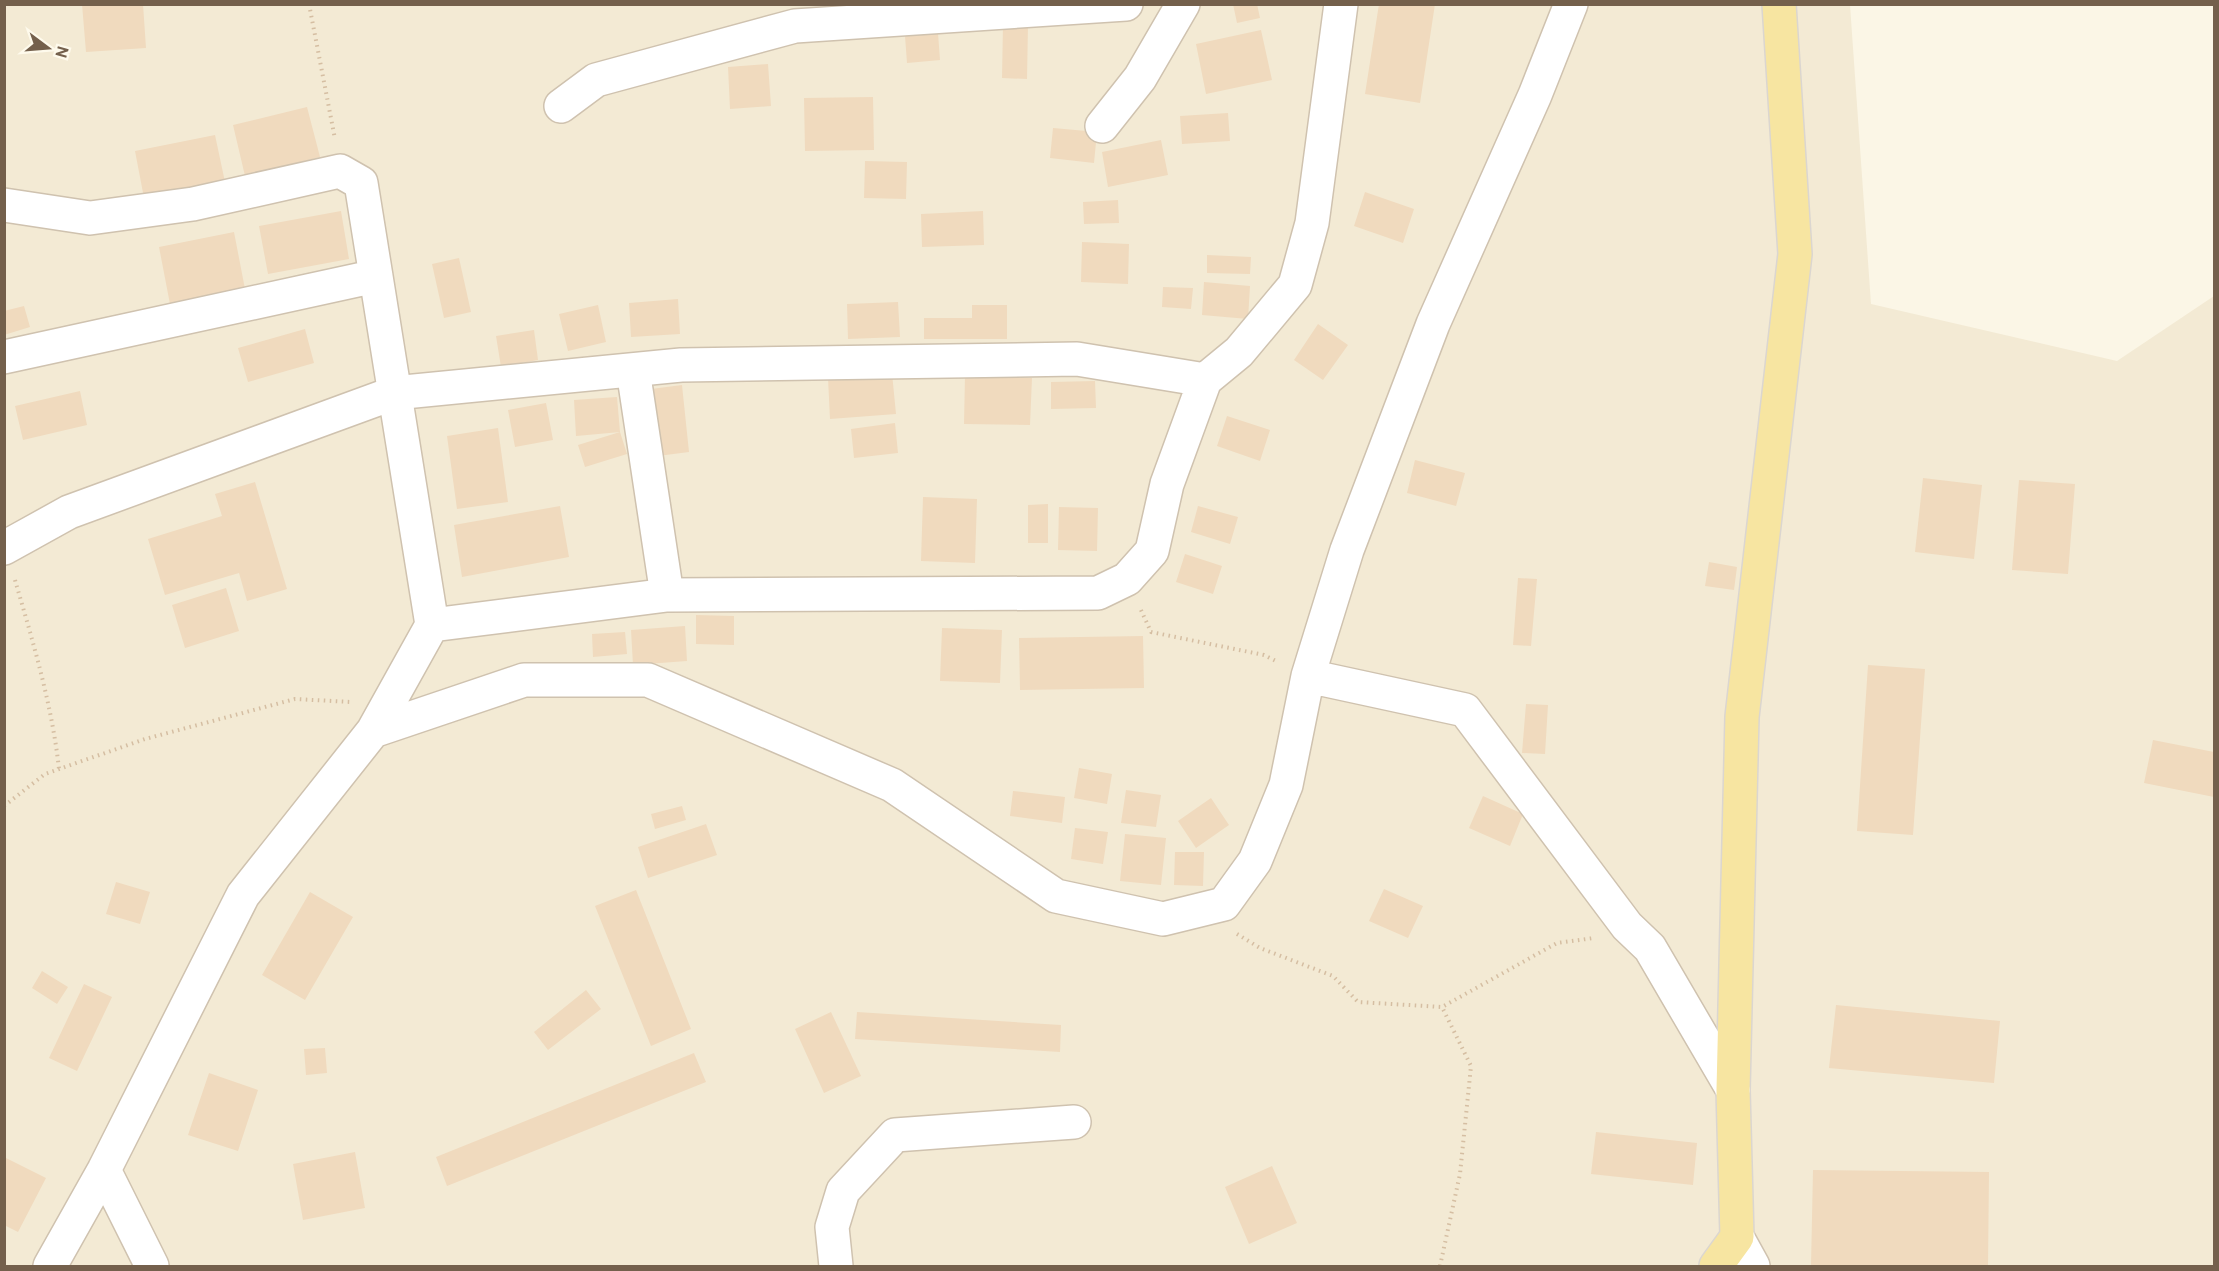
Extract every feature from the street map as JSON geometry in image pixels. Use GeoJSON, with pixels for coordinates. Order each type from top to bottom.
{"type":"FeatureCollection","features":[{"type":"Feature","properties":{"kind":"main road"},"geometry":{"type":"LineString","coordinates":[[1716,1266],[1737,1237],[1734,1090],[1742,717],[1794,254],[1779,4]]}},
{"type":"Feature","properties":{"kind":"street"},"geometry":{"type":"LineString","coordinates":[[561,106],[596,80],[795,26],[1126,4]]}},
{"type":"Feature","properties":{"kind":"street"},"geometry":{"type":"LineString","coordinates":[[1102,126],[1140,78],[1183,4]]}},
{"type":"Feature","properties":{"kind":"street"},"geometry":{"type":"LineString","coordinates":[[432,625],[667,594],[1098,593],[1127,579],[1152,551],[1167,484],[1205,380],[1239,352],[1295,285],[1312,223],[1341,4]]}},
{"type":"Feature","properties":{"kind":"street"},"geometry":{"type":"LineString","coordinates":[[380,717],[524,680],[648,680],[891,785],[1056,896],[1163,919],[1224,904],[1255,861],[1286,785],[1308,676],[1347,550],[1433,324],[1535,95],[1571,4]]}},
{"type":"Feature","properties":{"kind":"street"},"geometry":{"type":"LineString","coordinates":[[4,205],[90,218],[193,204],[340,171],[361,183],[432,625],[380,717],[243,895],[104,1170],[50,1266]]}},
{"type":"Feature","properties":{"kind":"street"},"geometry":{"type":"LineString","coordinates":[[4,357],[376,276]]}},
{"type":"Feature","properties":{"kind":"street"},"geometry":{"type":"LineString","coordinates":[[5,548],[69,512],[394,393],[681,365],[1077,359],[1205,380]]}},
{"type":"Feature","properties":{"kind":"street"},"geometry":{"type":"LineString","coordinates":[[633,370],[667,594]]}},
{"type":"Feature","properties":{"kind":"street"},"geometry":{"type":"LineString","coordinates":[[1308,676],[1465,710],[1627,926],[1650,948],[1734,1090]]}},
{"type":"Feature","properties":{"kind":"street"},"geometry":{"type":"LineString","coordinates":[[836,1266],[832,1227],[843,1191],[895,1135],[1074,1122]]}},
{"type":"Feature","properties":{"kind":"street"},"geometry":{"type":"LineString","coordinates":[[104,1170],[152,1266]]}},
{"type":"Feature","properties":{"kind":"street"},"geometry":{"type":"LineString","coordinates":[[1737,1237],[1753,1266]]}},
{"type":"Feature","properties":{"kind":"path"},"geometry":{"type":"LineString","coordinates":[[309,4],[333,122],[340,171]]}},
{"type":"Feature","properties":{"kind":"path"},"geometry":{"type":"LineString","coordinates":[[5,548],[37,656],[56,744],[59,769]]}},
{"type":"Feature","properties":{"kind":"path"},"geometry":{"type":"LineString","coordinates":[[1127,579],[1151,632],[1264,655],[1308,676]]}},
{"type":"Feature","properties":{"kind":"path"},"geometry":{"type":"LineString","coordinates":[[4,806],[45,774],[145,739],[295,699],[380,717]]}},
{"type":"Feature","properties":{"kind":"path"},"geometry":{"type":"LineString","coordinates":[[1198,910],[1260,948],[1333,976],[1358,1002],[1442,1007],[1557,943],[1599,938]]}},
{"type":"Feature","properties":{"kind":"path"},"geometry":{"type":"LineString","coordinates":[[1440,1266],[1460,1174],[1471,1066],[1442,1007]]}},
{"type":"Feature","properties":{"kind":"shaded area"},"geometry":{"type":"Polygon","coordinates":[[[5,5],[1850,5],[1871,304],[2117,361],[2214,296],[2214,1266],[5,1266],[5,5]]]}},
{"type":"Feature","properties":{"kind":"building"},"geometry":{"type":"Polygon","coordinates":[[[82,4],[143,4],[146,48],[86,52],[82,4]]]}},
{"type":"Feature","properties":{"kind":"building"},"geometry":{"type":"Polygon","coordinates":[[[1233,4],[1257,4],[1260,18],[1237,23],[1233,4]]]}},
{"type":"Feature","properties":{"kind":"building"},"geometry":{"type":"Polygon","coordinates":[[[1379,4],[1435,4],[1420,103],[1365,94],[1379,4]]]}},
{"type":"Feature","properties":{"kind":"building"},"geometry":{"type":"Polygon","coordinates":[[[1003,24],[1028,25],[1027,79],[1002,78],[1003,24]]]}},
{"type":"Feature","properties":{"kind":"building"},"geometry":{"type":"Polygon","coordinates":[[[1261,30],[1272,80],[1206,94],[1196,44],[1261,30]]]}},
{"type":"Feature","properties":{"kind":"building"},"geometry":{"type":"Polygon","coordinates":[[[938,33],[940,60],[907,63],[905,36],[938,33]]]}},
{"type":"Feature","properties":{"kind":"building"},"geometry":{"type":"Polygon","coordinates":[[[768,64],[771,106],[730,109],[728,67],[768,64]]]}},
{"type":"Feature","properties":{"kind":"building"},"geometry":{"type":"Polygon","coordinates":[[[873,97],[874,150],[805,151],[804,98],[873,97]]]}},
{"type":"Feature","properties":{"kind":"building"},"geometry":{"type":"Polygon","coordinates":[[[307,107],[320,157],[245,176],[233,125],[307,107]]]}},
{"type":"Feature","properties":{"kind":"building"},"geometry":{"type":"Polygon","coordinates":[[[1228,113],[1230,141],[1182,144],[1180,116],[1228,113]]]}},
{"type":"Feature","properties":{"kind":"building"},"geometry":{"type":"Polygon","coordinates":[[[1053,128],[1097,132],[1094,163],[1050,158],[1053,128]]]}},
{"type":"Feature","properties":{"kind":"building"},"geometry":{"type":"Polygon","coordinates":[[[215,135],[225,182],[144,198],[135,151],[215,135]]]}},
{"type":"Feature","properties":{"kind":"building"},"geometry":{"type":"Polygon","coordinates":[[[1161,140],[1168,175],[1108,187],[1102,152],[1161,140]]]}},
{"type":"Feature","properties":{"kind":"building"},"geometry":{"type":"Polygon","coordinates":[[[865,161],[907,162],[906,199],[864,198],[865,161]]]}},
{"type":"Feature","properties":{"kind":"building"},"geometry":{"type":"Polygon","coordinates":[[[1365,192],[1414,209],[1403,243],[1354,226],[1365,192]]]}},
{"type":"Feature","properties":{"kind":"building"},"geometry":{"type":"Polygon","coordinates":[[[1118,200],[1119,223],[1084,224],[1083,202],[1118,200]]]}},
{"type":"Feature","properties":{"kind":"building"},"geometry":{"type":"Polygon","coordinates":[[[341,211],[349,259],[268,274],[259,226],[341,211]]]}},
{"type":"Feature","properties":{"kind":"building"},"geometry":{"type":"Polygon","coordinates":[[[983,211],[984,245],[922,247],[921,214],[983,211]]]}},
{"type":"Feature","properties":{"kind":"building"},"geometry":{"type":"Polygon","coordinates":[[[234,232],[245,289],[170,304],[159,247],[234,232]]]}},
{"type":"Feature","properties":{"kind":"building"},"geometry":{"type":"Polygon","coordinates":[[[1082,242],[1129,244],[1128,284],[1081,282],[1082,242]]]}},
{"type":"Feature","properties":{"kind":"building"},"geometry":{"type":"Polygon","coordinates":[[[1207,255],[1251,257],[1250,274],[1207,273],[1207,255]]]}},
{"type":"Feature","properties":{"kind":"building"},"geometry":{"type":"Polygon","coordinates":[[[459,258],[471,312],[444,318],[432,264],[459,258]]]}},
{"type":"Feature","properties":{"kind":"building"},"geometry":{"type":"Polygon","coordinates":[[[1204,282],[1250,286],[1248,319],[1202,315],[1204,282]]]}},
{"type":"Feature","properties":{"kind":"building"},"geometry":{"type":"Polygon","coordinates":[[[1163,287],[1193,288],[1191,309],[1162,307],[1163,287]]]}},
{"type":"Feature","properties":{"kind":"building"},"geometry":{"type":"Polygon","coordinates":[[[678,299],[680,334],[631,337],[629,303],[678,299]]]}},
{"type":"Feature","properties":{"kind":"building"},"geometry":{"type":"Polygon","coordinates":[[[898,302],[900,337],[848,339],[847,304],[898,302]]]}},
{"type":"Feature","properties":{"kind":"building"},"geometry":{"type":"Polygon","coordinates":[[[598,305],[606,342],[568,351],[559,314],[598,305]]]}},
{"type":"Feature","properties":{"kind":"building"},"geometry":{"type":"Polygon","coordinates":[[[972,305],[1007,305],[1007,339],[924,339],[924,318],[972,318],[972,305]]]}},
{"type":"Feature","properties":{"kind":"building"},"geometry":{"type":"Polygon","coordinates":[[[24,306],[30,327],[4,335],[4,311],[24,306]]]}},
{"type":"Feature","properties":{"kind":"building"},"geometry":{"type":"Polygon","coordinates":[[[1318,324],[1348,345],[1323,380],[1294,360],[1318,324]]]}},
{"type":"Feature","properties":{"kind":"building"},"geometry":{"type":"Polygon","coordinates":[[[305,329],[314,363],[248,382],[238,348],[305,329]]]}},
{"type":"Feature","properties":{"kind":"building"},"geometry":{"type":"Polygon","coordinates":[[[534,330],[538,360],[501,367],[496,336],[534,330]]]}},
{"type":"Feature","properties":{"kind":"building"},"geometry":{"type":"Polygon","coordinates":[[[892,373],[896,414],[830,419],[828,378],[892,373]]]}},
{"type":"Feature","properties":{"kind":"building"},"geometry":{"type":"Polygon","coordinates":[[[965,376],[1032,378],[1030,425],[964,424],[965,376]]]}},
{"type":"Feature","properties":{"kind":"building"},"geometry":{"type":"Polygon","coordinates":[[[1095,381],[1096,408],[1051,409],[1051,382],[1095,381]]]}},
{"type":"Feature","properties":{"kind":"building"},"geometry":{"type":"Polygon","coordinates":[[[682,385],[689,452],[658,456],[651,389],[682,385]]]}},
{"type":"Feature","properties":{"kind":"building"},"geometry":{"type":"Polygon","coordinates":[[[80,391],[87,425],[23,440],[15,406],[80,391]]]}},
{"type":"Feature","properties":{"kind":"building"},"geometry":{"type":"Polygon","coordinates":[[[617,397],[620,432],[576,436],[574,400],[617,397]]]}},
{"type":"Feature","properties":{"kind":"building"},"geometry":{"type":"Polygon","coordinates":[[[546,403],[553,440],[515,447],[508,410],[546,403]]]}},
{"type":"Feature","properties":{"kind":"building"},"geometry":{"type":"Polygon","coordinates":[[[1227,416],[1270,430],[1260,461],[1217,446],[1227,416]]]}},
{"type":"Feature","properties":{"kind":"building"},"geometry":{"type":"Polygon","coordinates":[[[895,423],[898,453],[854,458],[851,429],[895,423]]]}},
{"type":"Feature","properties":{"kind":"building"},"geometry":{"type":"Polygon","coordinates":[[[498,428],[508,502],[457,509],[447,436],[498,428]]]}},
{"type":"Feature","properties":{"kind":"building"},"geometry":{"type":"Polygon","coordinates":[[[620,432],[627,454],[585,467],[578,445],[620,432]]]}},
{"type":"Feature","properties":{"kind":"building"},"geometry":{"type":"Polygon","coordinates":[[[1415,460],[1465,473],[1456,506],[1407,493],[1415,460]]]}},
{"type":"Feature","properties":{"kind":"building"},"geometry":{"type":"Polygon","coordinates":[[[1923,478],[1982,485],[1974,559],[1915,552],[1923,478]]]}},
{"type":"Feature","properties":{"kind":"building"},"geometry":{"type":"Polygon","coordinates":[[[2019,480],[2075,484],[2068,574],[2012,570],[2019,480]]]}},
{"type":"Feature","properties":{"kind":"building"},"geometry":{"type":"Polygon","coordinates":[[[255,482],[287,589],[247,601],[239,573],[165,595],[148,539],[222,516],[215,494],[255,482]]]}},
{"type":"Feature","properties":{"kind":"building"},"geometry":{"type":"Polygon","coordinates":[[[923,497],[977,499],[975,563],[921,561],[923,497]]]}},
{"type":"Feature","properties":{"kind":"building"},"geometry":{"type":"Polygon","coordinates":[[[1048,504],[1048,543],[1028,543],[1028,505],[1048,504]]]}},
{"type":"Feature","properties":{"kind":"building"},"geometry":{"type":"Polygon","coordinates":[[[560,506],[569,557],[462,577],[454,525],[560,506]]]}},
{"type":"Feature","properties":{"kind":"building"},"geometry":{"type":"Polygon","coordinates":[[[1198,506],[1238,517],[1230,544],[1191,532],[1198,506]]]}},
{"type":"Feature","properties":{"kind":"building"},"geometry":{"type":"Polygon","coordinates":[[[1059,507],[1098,508],[1097,551],[1058,550],[1059,507]]]}},
{"type":"Feature","properties":{"kind":"building"},"geometry":{"type":"Polygon","coordinates":[[[1185,554],[1222,566],[1213,594],[1176,582],[1185,554]]]}},
{"type":"Feature","properties":{"kind":"building"},"geometry":{"type":"Polygon","coordinates":[[[1709,562],[1737,567],[1734,590],[1705,586],[1709,562]]]}},
{"type":"Feature","properties":{"kind":"building"},"geometry":{"type":"Polygon","coordinates":[[[1518,578],[1537,579],[1531,646],[1513,645],[1518,578]]]}},
{"type":"Feature","properties":{"kind":"building"},"geometry":{"type":"Polygon","coordinates":[[[226,588],[239,631],[185,648],[172,605],[226,588]]]}},
{"type":"Feature","properties":{"kind":"building"},"geometry":{"type":"Polygon","coordinates":[[[696,615],[734,616],[734,645],[696,644],[696,615]]]}},
{"type":"Feature","properties":{"kind":"building"},"geometry":{"type":"Polygon","coordinates":[[[685,626],[687,661],[633,665],[631,630],[685,626]]]}},
{"type":"Feature","properties":{"kind":"building"},"geometry":{"type":"Polygon","coordinates":[[[942,628],[1002,630],[1000,683],[940,681],[942,628]]]}},
{"type":"Feature","properties":{"kind":"building"},"geometry":{"type":"Polygon","coordinates":[[[625,632],[627,654],[593,657],[592,634],[625,632]]]}},
{"type":"Feature","properties":{"kind":"building"},"geometry":{"type":"Polygon","coordinates":[[[1143,636],[1144,688],[1020,690],[1019,638],[1143,636]]]}},
{"type":"Feature","properties":{"kind":"building"},"geometry":{"type":"Polygon","coordinates":[[[1868,665],[1925,669],[1913,835],[1857,831],[1868,665]]]}},
{"type":"Feature","properties":{"kind":"building"},"geometry":{"type":"Polygon","coordinates":[[[1526,704],[1548,705],[1545,754],[1522,753],[1526,704]]]}},
{"type":"Feature","properties":{"kind":"building"},"geometry":{"type":"Polygon","coordinates":[[[2153,740],[2214,752],[2214,797],[2144,783],[2153,740]]]}},
{"type":"Feature","properties":{"kind":"building"},"geometry":{"type":"Polygon","coordinates":[[[1079,768],[1112,774],[1107,804],[1074,798],[1079,768]]]}},
{"type":"Feature","properties":{"kind":"building"},"geometry":{"type":"Polygon","coordinates":[[[1126,790],[1161,795],[1156,827],[1121,823],[1126,790]]]}},
{"type":"Feature","properties":{"kind":"building"},"geometry":{"type":"Polygon","coordinates":[[[1013,791],[1065,797],[1062,823],[1010,816],[1013,791]]]}},
{"type":"Feature","properties":{"kind":"building"},"geometry":{"type":"Polygon","coordinates":[[[1483,796],[1523,814],[1510,846],[1469,828],[1483,796]]]}},
{"type":"Feature","properties":{"kind":"building"},"geometry":{"type":"Polygon","coordinates":[[[1211,798],[1229,825],[1196,848],[1178,821],[1211,798]]]}},
{"type":"Feature","properties":{"kind":"building"},"geometry":{"type":"Polygon","coordinates":[[[682,806],[686,820],[655,829],[651,814],[682,806]]]}},
{"type":"Feature","properties":{"kind":"building"},"geometry":{"type":"Polygon","coordinates":[[[706,824],[717,855],[648,878],[638,847],[706,824]]]}},
{"type":"Feature","properties":{"kind":"building"},"geometry":{"type":"Polygon","coordinates":[[[1075,828],[1108,832],[1103,864],[1071,859],[1075,828]]]}},
{"type":"Feature","properties":{"kind":"building"},"geometry":{"type":"Polygon","coordinates":[[[1125,834],[1166,838],[1161,885],[1120,881],[1125,834]]]}},
{"type":"Feature","properties":{"kind":"building"},"geometry":{"type":"Polygon","coordinates":[[[1175,852],[1204,852],[1203,886],[1174,885],[1175,852]]]}},
{"type":"Feature","properties":{"kind":"building"},"geometry":{"type":"Polygon","coordinates":[[[116,882],[150,892],[140,924],[106,914],[116,882]]]}},
{"type":"Feature","properties":{"kind":"building"},"geometry":{"type":"Polygon","coordinates":[[[1384,889],[1423,906],[1408,938],[1369,921],[1384,889]]]}},
{"type":"Feature","properties":{"kind":"building"},"geometry":{"type":"Polygon","coordinates":[[[636,890],[691,1029],[651,1046],[595,906],[636,890]]]}},
{"type":"Feature","properties":{"kind":"building"},"geometry":{"type":"Polygon","coordinates":[[[310,892],[353,917],[305,1000],[262,975],[310,892]]]}},
{"type":"Feature","properties":{"kind":"building"},"geometry":{"type":"Polygon","coordinates":[[[42,971],[68,987],[57,1004],[32,988],[42,971]]]}},
{"type":"Feature","properties":{"kind":"building"},"geometry":{"type":"Polygon","coordinates":[[[84,984],[112,997],[77,1071],[49,1058],[84,984]]]}},
{"type":"Feature","properties":{"kind":"building"},"geometry":{"type":"Polygon","coordinates":[[[586,990],[601,1009],[548,1050],[534,1032],[586,990]]]}},
{"type":"Feature","properties":{"kind":"building"},"geometry":{"type":"Polygon","coordinates":[[[1836,1005],[2000,1021],[1994,1083],[1829,1068],[1836,1005]]]}},
{"type":"Feature","properties":{"kind":"building"},"geometry":{"type":"Polygon","coordinates":[[[831,1012],[861,1076],[824,1093],[795,1029],[831,1012]]]}},
{"type":"Feature","properties":{"kind":"building"},"geometry":{"type":"Polygon","coordinates":[[[857,1012],[1061,1025],[1060,1052],[855,1039],[857,1012]]]}},
{"type":"Feature","properties":{"kind":"building"},"geometry":{"type":"Polygon","coordinates":[[[325,1048],[327,1073],[306,1075],[304,1049],[325,1048]]]}},
{"type":"Feature","properties":{"kind":"building"},"geometry":{"type":"Polygon","coordinates":[[[694,1053],[706,1082],[447,1186],[436,1157],[694,1053]]]}},
{"type":"Feature","properties":{"kind":"building"},"geometry":{"type":"Polygon","coordinates":[[[209,1073],[258,1090],[238,1151],[188,1135],[209,1073]]]}},
{"type":"Feature","properties":{"kind":"building"},"geometry":{"type":"Polygon","coordinates":[[[1596,1132],[1697,1143],[1693,1185],[1591,1174],[1596,1132]]]}},
{"type":"Feature","properties":{"kind":"building"},"geometry":{"type":"Polygon","coordinates":[[[355,1152],[365,1208],[303,1220],[293,1164],[355,1152]]]}},
{"type":"Feature","properties":{"kind":"building"},"geometry":{"type":"Polygon","coordinates":[[[4,1157],[46,1178],[18,1232],[4,1225],[4,1157]]]}},
{"type":"Feature","properties":{"kind":"building"},"geometry":{"type":"Polygon","coordinates":[[[1272,1166],[1297,1223],[1249,1244],[1225,1187],[1272,1166]]]}},
{"type":"Feature","properties":{"kind":"building"},"geometry":{"type":"Polygon","coordinates":[[[1813,1170],[1989,1172],[1988,1266],[1811,1266],[1813,1170]]]}}]}
